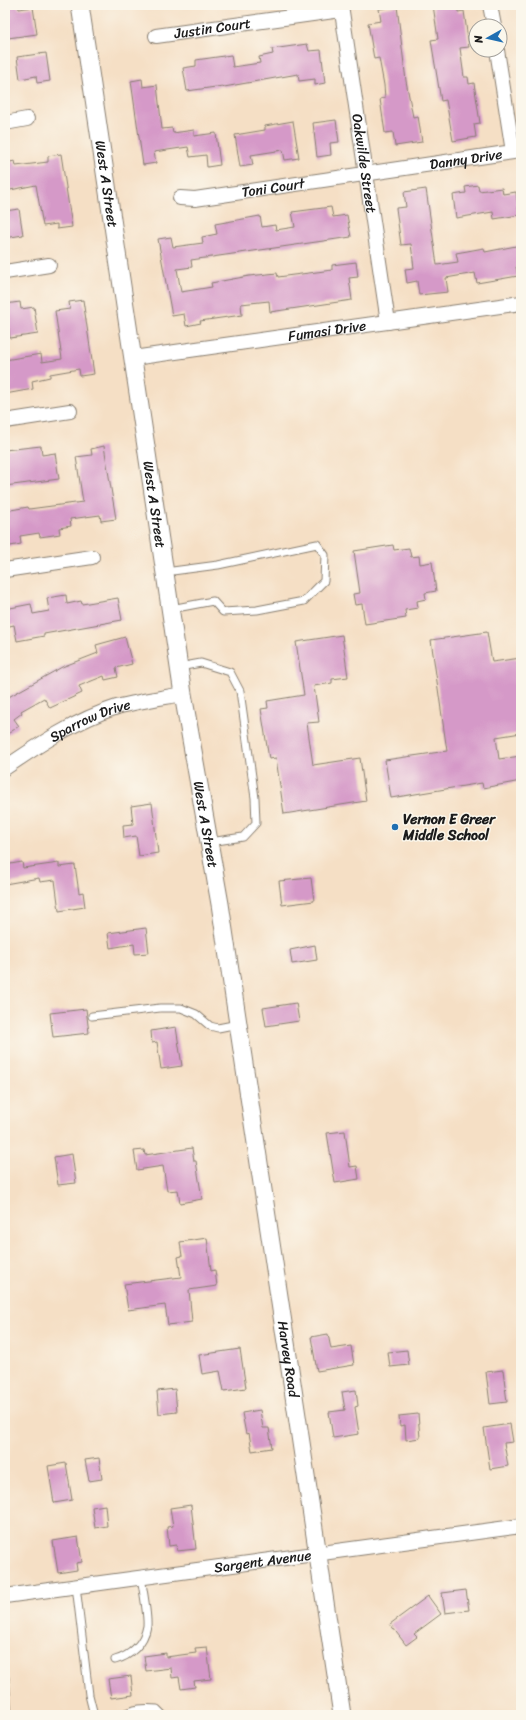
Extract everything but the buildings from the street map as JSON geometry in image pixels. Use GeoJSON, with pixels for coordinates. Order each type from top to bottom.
{"type":"FeatureCollection","features":[{"type":"Feature","properties":{"kind":"street","name":"West A Street"},"geometry":{"type":"LineString","coordinates":[[80,5],[183,694],[210,842],[235,1002]]}},
{"type":"Feature","properties":{"kind":"street"},"geometry":{"type":"LineString","coordinates":[[490,5],[492,18]]}},
{"type":"Feature","properties":{"kind":"street","name":"Justin Court"},"geometry":{"type":"LineString","coordinates":[[156,36],[341,8]]}},
{"type":"Feature","properties":{"kind":"street","name":"Oakwilde Street"},"geometry":{"type":"LineString","coordinates":[[341,8],[388,322]]}},
{"type":"Feature","properties":{"kind":"street","name":"Danny Drive"},"geometry":{"type":"LineString","coordinates":[[366,173],[513,152],[498,58]]}},
{"type":"Feature","properties":{"kind":"street"},"geometry":{"type":"LineString","coordinates":[[5,123],[27,119]]}},
{"type":"Feature","properties":{"kind":"street","name":"Toni Court"},"geometry":{"type":"LineString","coordinates":[[180,198],[195,200],[366,173]]}},
{"type":"Feature","properties":{"kind":"street"},"geometry":{"type":"LineString","coordinates":[[5,272],[49,265]]}},
{"type":"Feature","properties":{"kind":"street","name":"Fumasi Drive"},"geometry":{"type":"LineString","coordinates":[[133,358],[521,303]]}},
{"type":"Feature","properties":{"kind":"street"},"geometry":{"type":"LineString","coordinates":[[5,421],[70,411]]}},
{"type":"Feature","properties":{"kind":"street"},"geometry":{"type":"LineString","coordinates":[[5,570],[92,557]]}},
{"type":"Feature","properties":{"kind":"street","name":"Sparrow Drive"},"geometry":{"type":"LineString","coordinates":[[5,768],[59,733],[87,719],[116,708],[142,701],[183,694]]}},
{"type":"Feature","properties":{"kind":"street","name":"Harvey Road"},"geometry":{"type":"LineString","coordinates":[[235,1002],[342,1715]]}},
{"type":"Feature","properties":{"kind":"street","name":"Sargent Avenue"},"geometry":{"type":"LineString","coordinates":[[5,1596],[521,1526]]}},
{"type":"Feature","properties":{"kind":"lane"},"geometry":{"type":"LineString","coordinates":[[165,572],[218,565],[317,544],[325,555],[324,581],[304,601],[257,610],[223,612],[213,601],[170,609]]}},
{"type":"Feature","properties":{"kind":"lane"},"geometry":{"type":"LineString","coordinates":[[179,667],[201,663],[230,672],[240,691],[255,798],[256,822],[244,836],[210,842]]}},
{"type":"Feature","properties":{"kind":"lane"},"geometry":{"type":"LineString","coordinates":[[92,1016],[181,1008],[196,1014],[210,1026],[218,1028],[238,1024]]}},
{"type":"Feature","properties":{"kind":"lane"},"geometry":{"type":"LineString","coordinates":[[115,1660],[126,1657],[134,1652],[147,1626],[141,1577]]}},
{"type":"Feature","properties":{"kind":"lane"},"geometry":{"type":"LineString","coordinates":[[76,1586],[89,1695],[94,1715]]}},
{"type":"Feature","properties":{"kind":"lane"},"geometry":{"type":"LineString","coordinates":[[5,1678],[8,1715]]}},
{"type":"Feature","properties":{"kind":"lane"},"geometry":{"type":"LineString","coordinates":[[123,1715],[128,1711],[145,1708],[157,1709],[163,1715]]}},
{"type":"Feature","properties":{"kind":"place","name":"Vernon E Greer Middle School"},"geometry":{"type":"Point","coordinates":[395,827]}}]}
